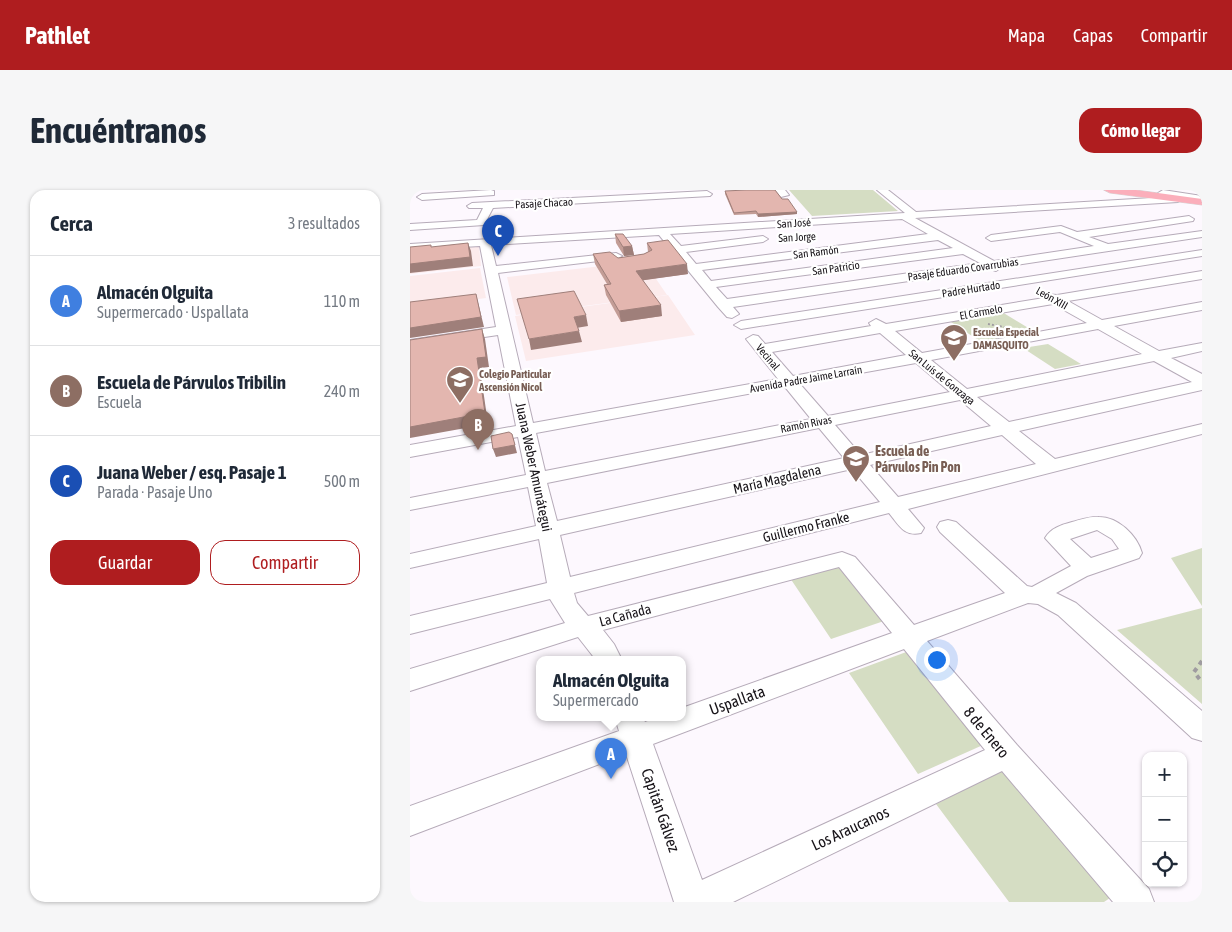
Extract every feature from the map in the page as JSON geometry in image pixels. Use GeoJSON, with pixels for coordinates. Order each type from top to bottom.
{"type":"FeatureCollection","features":[{"type":"Feature","properties":{"kind":"main road"},"geometry":{"type":"LineString","coordinates":[[1126,190],[1202,200]]}},
{"type":"Feature","properties":{"kind":"main road"},"geometry":{"type":"LineString","coordinates":[[1097,192],[1114,196],[1202,200]]}},
{"type":"Feature","properties":{"kind":"main road"},"geometry":{"type":"LineString","coordinates":[[1114,196],[1140,196]]}},
{"type":"Feature","properties":{"kind":"street","name":"Pasaje Chacao"},"geometry":{"type":"LineString","coordinates":[[417,203],[459,190]]}},
{"type":"Feature","properties":{"kind":"street"},"geometry":{"type":"LineString","coordinates":[[577,190],[595,200],[672,190]]}},
{"type":"Feature","properties":{"kind":"street"},"geometry":{"type":"LineString","coordinates":[[692,190],[706,194],[712,204]]}},
{"type":"Feature","properties":{"kind":"street","name":"León XIII"},"geometry":{"type":"LineString","coordinates":[[882,190],[911,218],[939,232],[964,250],[1202,383]]}},
{"type":"Feature","properties":{"kind":"street"},"geometry":{"type":"LineString","coordinates":[[546,214],[548,197],[562,191]]}},
{"type":"Feature","properties":{"kind":"street","name":"Pasaje Chacao"},"geometry":{"type":"LineString","coordinates":[[417,203],[499,193]]}},
{"type":"Feature","properties":{"kind":"street","name":"Pasaje Chacao"},"geometry":{"type":"LineString","coordinates":[[472,206],[490,206],[548,197],[595,200],[706,194]]}},
{"type":"Feature","properties":{"kind":"street","name":"San José"},"geometry":{"type":"LineString","coordinates":[[410,247],[486,247],[542,235],[666,227],[911,218],[1049,207],[1114,196]]}},
{"type":"Feature","properties":{"kind":"street"},"geometry":{"type":"LineString","coordinates":[[1140,196],[1202,200]]}},
{"type":"Feature","properties":{"kind":"street"},"geometry":{"type":"LineString","coordinates":[[1140,196],[1178,199]]}},
{"type":"Feature","properties":{"kind":"street"},"geometry":{"type":"LineString","coordinates":[[1140,196],[1153,206],[1202,224]]}},
{"type":"Feature","properties":{"kind":"street"},"geometry":{"type":"LineString","coordinates":[[595,200],[599,213]]}},
{"type":"Feature","properties":{"kind":"street"},"geometry":{"type":"LineString","coordinates":[[410,227],[480,222],[490,206]]}},
{"type":"Feature","properties":{"kind":"street"},"geometry":{"type":"LineString","coordinates":[[1007,221],[1153,206]]}},
{"type":"Feature","properties":{"kind":"street"},"geometry":{"type":"LineString","coordinates":[[1049,207],[1073,215]]}},
{"type":"Feature","properties":{"kind":"street"},"geometry":{"type":"LineString","coordinates":[[869,230],[911,218]]}},
{"type":"Feature","properties":{"kind":"street"},"geometry":{"type":"LineString","coordinates":[[1076,235],[1189,219]]}},
{"type":"Feature","properties":{"kind":"street","name":"Vecinal"},"geometry":{"type":"LineString","coordinates":[[666,227],[677,250],[913,528]]}},
{"type":"Feature","properties":{"kind":"street"},"geometry":{"type":"LineString","coordinates":[[1039,258],[994,238],[1062,228],[1107,248]]}},
{"type":"Feature","properties":{"kind":"street","name":"San Ramón"},"geometry":{"type":"LineString","coordinates":[[693,268],[939,232]]}},
{"type":"Feature","properties":{"kind":"street"},"geometry":{"type":"LineString","coordinates":[[1030,233],[1074,253]]}},
{"type":"Feature","properties":{"kind":"street","name":"Pasaje Eduardo Covarrubias"},"geometry":{"type":"LineString","coordinates":[[723,304],[1202,234]]}},
{"type":"Feature","properties":{"kind":"street"},"geometry":{"type":"LineString","coordinates":[[628,261],[619,262],[606,238],[628,236],[634,244]]}},
{"type":"Feature","properties":{"kind":"street","name":"San Jorge"},"geometry":{"type":"LineString","coordinates":[[677,250],[776,238]]}},
{"type":"Feature","properties":{"kind":"street"},"geometry":{"type":"LineString","coordinates":[[486,247],[609,243]]}},
{"type":"Feature","properties":{"kind":"street"},"geometry":{"type":"LineString","coordinates":[[1131,244],[1202,274]]}},
{"type":"Feature","properties":{"kind":"street","name":"Juana Weber Amunátegui"},"geometry":{"type":"LineString","coordinates":[[486,247],[561,587],[568,610],[581,627]]}},
{"type":"Feature","properties":{"kind":"street","name":"San Patricio"},"geometry":{"type":"LineString","coordinates":[[707,285],[964,250]]}},
{"type":"Feature","properties":{"kind":"street","name":"Padre Hurtado"},"geometry":{"type":"LineString","coordinates":[[741,325],[1202,253]]}},
{"type":"Feature","properties":{"kind":"street"},"geometry":{"type":"LineString","coordinates":[[491,270],[616,256]]}},
{"type":"Feature","properties":{"kind":"street","name":"El Carmelo"},"geometry":{"type":"LineString","coordinates":[[761,348],[1202,274]]}},
{"type":"Feature","properties":{"kind":"street","name":"San Luis de Gonzaga"},"geometry":{"type":"LineString","coordinates":[[833,288],[1051,466]]}},
{"type":"Feature","properties":{"kind":"street","name":"Avenida Padre Jaime Larraín"},"geometry":{"type":"LineString","coordinates":[[410,451],[1202,306]]}},
{"type":"Feature","properties":{"kind":"street"},"geometry":{"type":"LineString","coordinates":[[410,344],[504,330]]}},
{"type":"Feature","properties":{"kind":"street","name":"Ramón Rivas"},"geometry":{"type":"LineString","coordinates":[[410,504],[1202,347]]}},
{"type":"Feature","properties":{"kind":"street","name":"María Magdalena"},"geometry":{"type":"LineString","coordinates":[[410,561],[1005,429],[1202,383]]}},
{"type":"Feature","properties":{"kind":"street","name":"Guillermo Franke"},"geometry":{"type":"LineString","coordinates":[[410,624],[1202,430]]}},
{"type":"Feature","properties":{"kind":"street"},"geometry":{"type":"LineString","coordinates":[[948,527],[1029,595],[1051,599],[1067,609],[1202,729]]}},
{"type":"Feature","properties":{"kind":"street","name":"La Cañada"},"geometry":{"type":"LineString","coordinates":[[410,680],[581,627],[842,559]]}},
{"type":"Feature","properties":{"kind":"street","name":"8 de Enero"},"geometry":{"type":"LineString","coordinates":[[842,559],[847,562],[1006,754],[1136,902]]}},
{"type":"Feature","properties":{"kind":"street","name":"Uspallata"},"geometry":{"type":"LineString","coordinates":[[686,710],[1029,595],[1050,583],[1088,569]]}},
{"type":"Feature","properties":{"kind":"street"},"geometry":{"type":"LineString","coordinates":[[581,627],[596,638],[607,656]]}},
{"type":"Feature","properties":{"kind":"street","name":"Uspallata"},"geometry":{"type":"LineString","coordinates":[[410,821],[651,721]]}},
{"type":"Feature","properties":{"kind":"street","name":"Capitán Gálvez"},"geometry":{"type":"LineString","coordinates":[[633,727],[693,902]]}},
{"type":"Feature","properties":{"kind":"street","name":"Los Araucanos"},"geometry":{"type":"LineString","coordinates":[[693,902],[1006,754]]}},
{"type":"Feature","properties":{"kind":"path"},"geometry":{"type":"LineString","coordinates":[[988,325],[999,309]]}},
{"type":"Feature","properties":{"kind":"path"},"geometry":{"type":"LineString","coordinates":[[980,323],[1044,335]]}},
{"type":"Feature","properties":{"kind":"path"},"geometry":{"type":"LineString","coordinates":[[1202,661],[1194,672],[1202,682]]}},
{"type":"Feature","properties":{"kind":"shaded area"},"geometry":{"type":"Polygon","coordinates":[[[479,246],[481,266],[410,274],[410,250],[479,246]]]}},
{"type":"Feature","properties":{"kind":"shaded area"},"geometry":{"type":"Polygon","coordinates":[[[644,261],[667,295],[516,315],[507,277],[644,261]]]}},
{"type":"Feature","properties":{"kind":"shaded area"},"geometry":{"type":"Polygon","coordinates":[[[480,268],[486,298],[410,308],[410,276],[480,268]]]}},
{"type":"Feature","properties":{"kind":"shaded area"},"geometry":{"type":"Polygon","coordinates":[[[668,295],[695,335],[526,361],[515,316],[668,295]]]}},
{"type":"Feature","properties":{"kind":"green space"},"geometry":{"type":"Polygon","coordinates":[[[789,190],[873,190],[898,211],[812,216],[789,190]]]}},
{"type":"Feature","properties":{"kind":"green space"},"geometry":{"type":"Polygon","coordinates":[[[997,309],[1035,332],[981,342],[945,318],[997,309]]]}},
{"type":"Feature","properties":{"kind":"green space"},"geometry":{"type":"Polygon","coordinates":[[[1048,344],[1081,364],[1055,369],[1023,348],[1048,344]]]}},
{"type":"Feature","properties":{"kind":"green space"},"geometry":{"type":"Polygon","coordinates":[[[1202,548],[1202,606],[1171,558],[1202,548]]]}},
{"type":"Feature","properties":{"kind":"green space"},"geometry":{"type":"Polygon","coordinates":[[[839,563],[884,621],[831,639],[790,578],[839,563]]]}},
{"type":"Feature","properties":{"kind":"green space"},"geometry":{"type":"Polygon","coordinates":[[[1202,608],[1202,704],[1117,630],[1202,608]]]}},
{"type":"Feature","properties":{"kind":"green space"},"geometry":{"type":"Polygon","coordinates":[[[909,651],[983,745],[918,774],[849,673],[909,651]]]}},
{"type":"Feature","properties":{"kind":"green space"},"geometry":{"type":"Polygon","coordinates":[[[1001,770],[1110,898],[1104,902],[1009,902],[936,804],[1001,770]]]}},
{"type":"Feature","properties":{"kind":"building"},"geometry":{"type":"Polygon","coordinates":[[[775,190],[782,199],[788,199],[797,212],[758,214],[756,211],[734,213],[725,191],[775,190]]]}},
{"type":"Feature","properties":{"kind":"building"},"geometry":{"type":"Polygon","coordinates":[[[615,234],[623,234],[632,246],[623,247],[615,234]]]}},
{"type":"Feature","properties":{"kind":"building"},"geometry":{"type":"Polygon","coordinates":[[[668,240],[687,264],[636,271],[661,305],[619,311],[604,285],[611,284],[593,254],[610,252],[618,258],[644,254],[652,250],[647,243],[668,240]]]}},
{"type":"Feature","properties":{"kind":"building"},"geometry":{"type":"Polygon","coordinates":[[[468,243],[470,257],[410,264],[410,247],[468,243]]]}},
{"type":"Feature","properties":{"kind":"building"},"geometry":{"type":"Polygon","coordinates":[[[574,291],[586,315],[574,317],[579,331],[529,339],[517,299],[574,291]]]}},
{"type":"Feature","properties":{"kind":"building"},"geometry":{"type":"Polygon","coordinates":[[[476,294],[481,317],[410,328],[410,302],[476,294]]]}},
{"type":"Feature","properties":{"kind":"building"},"geometry":{"type":"Polygon","coordinates":[[[482,329],[486,357],[477,358],[485,413],[410,427],[410,340],[482,329]]]}},
{"type":"Feature","properties":{"kind":"building"},"geometry":{"type":"Polygon","coordinates":[[[509,432],[512,434],[515,445],[493,449],[491,436],[509,432]]]}},
{"type":"Feature","properties":{"kind":"place","name":"Juana Weber / esq. Pasaje 1"},"geometry":{"type":"Point","coordinates":[498,256]}},
{"type":"Feature","properties":{"kind":"place","name":"Escuela Especial DAMASQUITO"},"geometry":{"type":"Point","coordinates":[954,362]}},
{"type":"Feature","properties":{"kind":"place","name":"Colegio Particular Ascensión Nicol"},"geometry":{"type":"Point","coordinates":[460,404]}},
{"type":"Feature","properties":{"kind":"place","name":"Escuela de Párvulos Tribilin"},"geometry":{"type":"Point","coordinates":[478,450]}},
{"type":"Feature","properties":{"kind":"place","name":"Escuela de Párvulos Pin Pon"},"geometry":{"type":"Point","coordinates":[856,483]}},
{"type":"Feature","properties":{"kind":"place","name":"Almacén Olguita"},"geometry":{"type":"Point","coordinates":[611,779]}}]}
